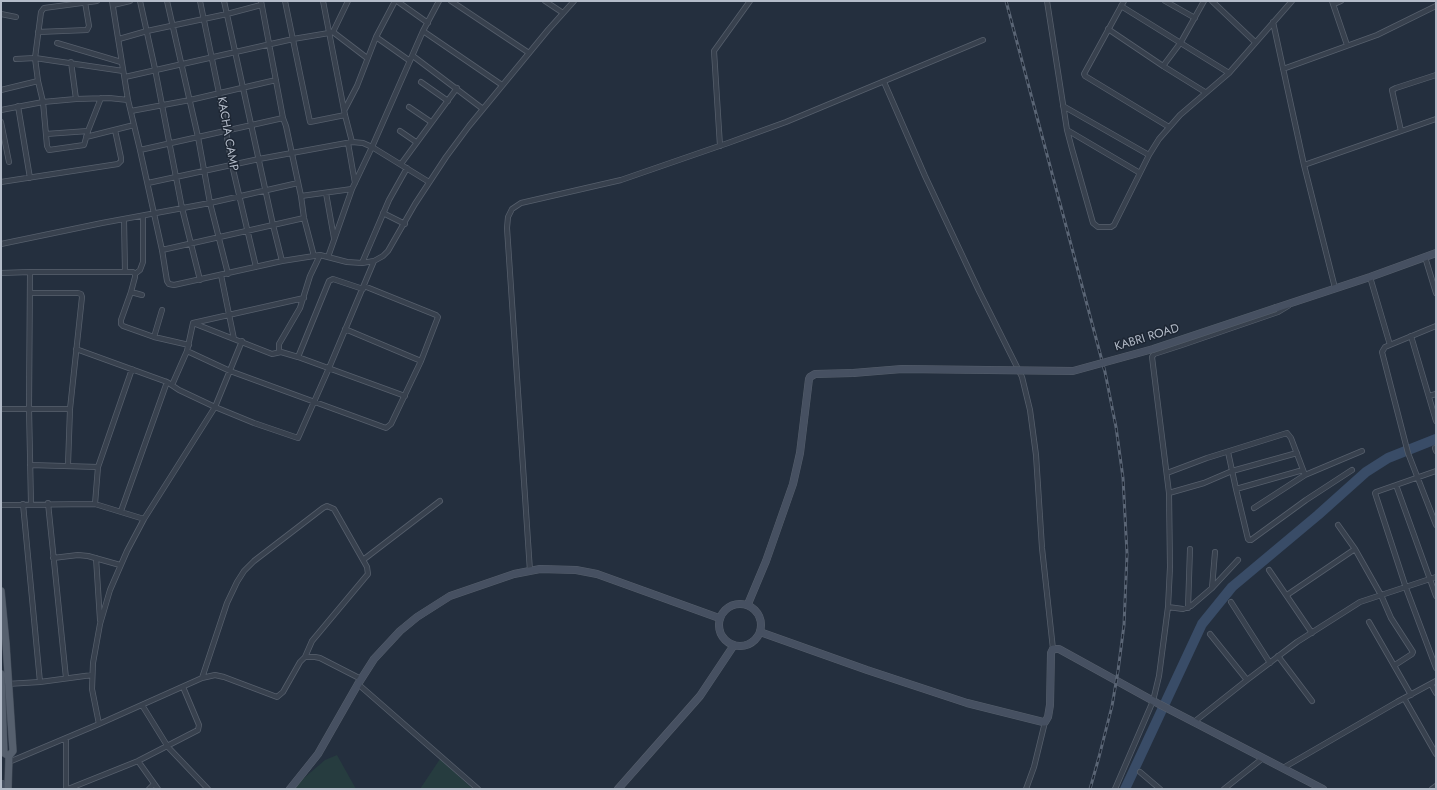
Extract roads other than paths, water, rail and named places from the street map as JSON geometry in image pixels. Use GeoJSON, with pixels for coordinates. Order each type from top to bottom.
{"type":"FeatureCollection","features":[{"type":"Feature","properties":{"kind":"main road"},"geometry":{"type":"LineString","coordinates":[[1,591],[5,684],[4,753],[9,759],[5,783]]}},
{"type":"Feature","properties":{"kind":"main road"},"geometry":{"type":"LineString","coordinates":[[1,674],[5,684]]}},
{"type":"Feature","properties":{"kind":"street"},"geometry":{"type":"LineString","coordinates":[[97,1],[43,9],[38,32],[35,58],[43,102],[47,146],[49,150],[84,145],[101,98]]}},
{"type":"Feature","properties":{"kind":"street"},"geometry":{"type":"LineString","coordinates":[[130,1],[113,3],[121,62],[125,77],[128,100],[148,183],[167,281],[169,284],[174,285],[282,261],[314,256],[362,263],[374,261],[383,256],[388,251],[429,182],[446,157],[482,109],[574,1]]}},
{"type":"Feature","properties":{"kind":"street"},"geometry":{"type":"LineString","coordinates":[[140,1],[182,208],[200,280]]}},
{"type":"Feature","properties":{"kind":"street"},"geometry":{"type":"LineString","coordinates":[[167,1],[198,137],[210,203],[228,274]]}},
{"type":"Feature","properties":{"kind":"street","name":"KACHA CAMP"},"geometry":{"type":"LineString","coordinates":[[200,1],[205,18],[232,165],[256,267]]}},
{"type":"Feature","properties":{"kind":"street"},"geometry":{"type":"LineString","coordinates":[[224,1],[282,261]]}},
{"type":"Feature","properties":{"kind":"street"},"geometry":{"type":"LineString","coordinates":[[285,1],[310,122],[345,115]]}},
{"type":"Feature","properties":{"kind":"street"},"geometry":{"type":"LineString","coordinates":[[323,1],[331,32],[345,109],[355,183]]}},
{"type":"Feature","properties":{"kind":"street"},"geometry":{"type":"LineString","coordinates":[[331,32],[348,1]]}},
{"type":"Feature","properties":{"kind":"street"},"geometry":{"type":"LineString","coordinates":[[345,109],[357,86],[376,37],[396,1],[428,23]]}},
{"type":"Feature","properties":{"kind":"street"},"geometry":{"type":"LineString","coordinates":[[328,257],[352,189],[423,31],[439,1]]}},
{"type":"Feature","properties":{"kind":"street"},"geometry":{"type":"LineString","coordinates":[[451,1],[529,53]]}},
{"type":"Feature","properties":{"kind":"street"},"geometry":{"type":"LineString","coordinates":[[545,1],[563,13]]}},
{"type":"Feature","properties":{"kind":"street"},"geometry":{"type":"LineString","coordinates":[[720,146],[714,51],[750,1]]}},
{"type":"Feature","properties":{"kind":"street"},"geometry":{"type":"LineString","coordinates":[[1047,1],[1067,130],[1092,221],[1096,226],[1108,227],[1114,225],[1149,155],[1159,139],[1169,127],[1228,73],[1292,1]]}},
{"type":"Feature","properties":{"kind":"street"},"geometry":{"type":"LineString","coordinates":[[1124,1],[1084,70],[1084,75],[1169,127]]}},
{"type":"Feature","properties":{"kind":"street"},"geometry":{"type":"LineString","coordinates":[[1164,1],[1195,18]]}},
{"type":"Feature","properties":{"kind":"street"},"geometry":{"type":"LineString","coordinates":[[1163,66],[1180,42],[1204,1]]}},
{"type":"Feature","properties":{"kind":"street"},"geometry":{"type":"LineString","coordinates":[[1212,1],[1255,42]]}},
{"type":"Feature","properties":{"kind":"street"},"geometry":{"type":"LineString","coordinates":[[1341,1],[1333,2],[1347,45]]}},
{"type":"Feature","properties":{"kind":"street"},"geometry":{"type":"LineString","coordinates":[[38,32],[87,30],[89,26],[85,2]]}},
{"type":"Feature","properties":{"kind":"street"},"geometry":{"type":"LineString","coordinates":[[119,39],[147,31],[227,14],[261,3],[283,118],[301,196],[304,218],[314,256]]}},
{"type":"Feature","properties":{"kind":"street"},"geometry":{"type":"LineString","coordinates":[[1121,6],[1228,73]]}},
{"type":"Feature","properties":{"kind":"street"},"geometry":{"type":"LineString","coordinates":[[1283,69],[1392,28],[1436,6]]}},
{"type":"Feature","properties":{"kind":"street"},"geometry":{"type":"LineString","coordinates":[[1,14],[16,17]]}},
{"type":"Feature","properties":{"kind":"street"},"geometry":{"type":"LineString","coordinates":[[1272,22],[1304,166],[1335,288]]}},
{"type":"Feature","properties":{"kind":"street"},"geometry":{"type":"LineString","coordinates":[[1108,29],[1163,66],[1206,92]]}},
{"type":"Feature","properties":{"kind":"street"},"geometry":{"type":"LineString","coordinates":[[423,31],[502,85]]}},
{"type":"Feature","properties":{"kind":"street"},"geometry":{"type":"LineString","coordinates":[[125,77],[155,69],[331,32],[367,58]]}},
{"type":"Feature","properties":{"kind":"street"},"geometry":{"type":"LineString","coordinates":[[376,37],[410,62]]}},
{"type":"Feature","properties":{"kind":"street"},"geometry":{"type":"LineString","coordinates":[[530,570],[507,228],[508,217],[512,209],[521,203],[621,180],[659,168],[786,122],[984,40]]}},
{"type":"Feature","properties":{"kind":"street"},"geometry":{"type":"LineString","coordinates":[[57,44],[121,62]]}},
{"type":"Feature","properties":{"kind":"street"},"geometry":{"type":"LineString","coordinates":[[413,56],[457,88],[482,109]]}},
{"type":"Feature","properties":{"kind":"street"},"geometry":{"type":"LineString","coordinates":[[16,59],[35,58],[123,70]]}},
{"type":"Feature","properties":{"kind":"street"},"geometry":{"type":"LineString","coordinates":[[71,62],[76,99]]}},
{"type":"Feature","properties":{"kind":"street"},"geometry":{"type":"LineString","coordinates":[[1401,131],[1392,90],[1436,75]]}},
{"type":"Feature","properties":{"kind":"street"},"geometry":{"type":"LineString","coordinates":[[131,111],[190,100],[276,80]]}},
{"type":"Feature","properties":{"kind":"street"},"geometry":{"type":"LineString","coordinates":[[2,90],[38,81]]}},
{"type":"Feature","properties":{"kind":"street"},"geometry":{"type":"LineString","coordinates":[[421,82],[448,101]]}},
{"type":"Feature","properties":{"kind":"street"},"geometry":{"type":"LineString","coordinates":[[884,82],[925,176],[975,284],[1022,377],[1030,410],[1036,455],[1042,548],[1053,649],[1050,657],[1050,705],[1048,717],[1045,722],[1038,753],[1026,789]]}},
{"type":"Feature","properties":{"kind":"street"},"geometry":{"type":"LineString","coordinates":[[401,164],[457,88]]}},
{"type":"Feature","properties":{"kind":"street"},"geometry":{"type":"LineString","coordinates":[[1,110],[43,102],[76,99],[101,98],[128,100]]}},
{"type":"Feature","properties":{"kind":"street"},"geometry":{"type":"LineString","coordinates":[[18,106],[30,178]]}},
{"type":"Feature","properties":{"kind":"street"},"geometry":{"type":"LineString","coordinates":[[409,106],[431,122]]}},
{"type":"Feature","properties":{"kind":"street"},"geometry":{"type":"LineString","coordinates":[[1064,106],[1149,155]]}},
{"type":"Feature","properties":{"kind":"street"},"geometry":{"type":"LineString","coordinates":[[140,150],[283,118]]}},
{"type":"Feature","properties":{"kind":"street"},"geometry":{"type":"LineString","coordinates":[[1304,166],[1436,119]]}},
{"type":"Feature","properties":{"kind":"street"},"geometry":{"type":"LineString","coordinates":[[1,122],[9,162]]}},
{"type":"Feature","properties":{"kind":"street"},"geometry":{"type":"LineString","coordinates":[[46,134],[87,134],[115,130],[134,125]]}},
{"type":"Feature","properties":{"kind":"street"},"geometry":{"type":"LineString","coordinates":[[1,182],[118,164],[121,161],[121,158],[115,130]]}},
{"type":"Feature","properties":{"kind":"street"},"geometry":{"type":"LineString","coordinates":[[1067,130],[1140,173]]}},
{"type":"Feature","properties":{"kind":"street"},"geometry":{"type":"LineString","coordinates":[[400,131],[416,142]]}},
{"type":"Feature","properties":{"kind":"street"},"geometry":{"type":"LineString","coordinates":[[148,183],[259,159],[350,142],[372,147],[429,182]]}},
{"type":"Feature","properties":{"kind":"street"},"geometry":{"type":"LineString","coordinates":[[362,263],[389,200],[407,168]]}},
{"type":"Feature","properties":{"kind":"street"},"geometry":{"type":"LineString","coordinates":[[1,244],[102,222],[210,203],[298,183]]}},
{"type":"Feature","properties":{"kind":"street"},"geometry":{"type":"LineString","coordinates":[[301,196],[352,189]]}},
{"type":"Feature","properties":{"kind":"street"},"geometry":{"type":"LineString","coordinates":[[326,193],[334,240]]}},
{"type":"Feature","properties":{"kind":"street"},"geometry":{"type":"LineString","coordinates":[[383,213],[404,224]]}},
{"type":"Feature","properties":{"kind":"street"},"geometry":{"type":"LineString","coordinates":[[143,216],[143,262],[140,270],[135,274],[121,324],[154,337],[189,345]]}},
{"type":"Feature","properties":{"kind":"street"},"geometry":{"type":"LineString","coordinates":[[162,250],[304,218]]}},
{"type":"Feature","properties":{"kind":"street"},"geometry":{"type":"LineString","coordinates":[[124,219],[126,272]]}},
{"type":"Feature","properties":{"kind":"street","name":"KABRI ROAD"},"geometry":{"type":"LineString","coordinates":[[748,604],[766,561],[793,484],[800,453],[809,379],[815,374],[902,369],[1073,372],[1146,351],[1370,277],[1436,253]]}},
{"type":"Feature","properties":{"kind":"street"},"geometry":{"type":"LineString","coordinates":[[279,352],[281,341],[298,312],[304,298],[310,276],[320,256]]}},
{"type":"Feature","properties":{"kind":"street"},"geometry":{"type":"LineString","coordinates":[[1425,257],[1436,293]]}},
{"type":"Feature","properties":{"kind":"street"},"geometry":{"type":"LineString","coordinates":[[76,349],[167,382],[215,407],[254,423],[298,438],[364,288],[374,261]]}},
{"type":"Feature","properties":{"kind":"street"},"geometry":{"type":"LineString","coordinates":[[30,272],[29,408],[31,504]]}},
{"type":"Feature","properties":{"kind":"street"},"geometry":{"type":"LineString","coordinates":[[1,273],[133,272],[135,274]]}},
{"type":"Feature","properties":{"kind":"street"},"geometry":{"type":"LineString","coordinates":[[221,275],[234,339]]}},
{"type":"Feature","properties":{"kind":"street"},"geometry":{"type":"LineString","coordinates":[[1370,277],[1390,345]]}},
{"type":"Feature","properties":{"kind":"street"},"geometry":{"type":"LineString","coordinates":[[187,351],[230,371],[386,428],[391,424],[405,396],[438,320],[438,316],[364,288],[333,279],[329,281],[298,357]]}},
{"type":"Feature","properties":{"kind":"street"},"geometry":{"type":"LineString","coordinates":[[131,292],[142,295]]}},
{"type":"Feature","properties":{"kind":"street"},"geometry":{"type":"LineString","coordinates":[[30,293],[81,294],[82,297],[70,409],[68,466]]}},
{"type":"Feature","properties":{"kind":"street"},"geometry":{"type":"LineString","coordinates":[[194,323],[304,298]]}},
{"type":"Feature","properties":{"kind":"street"},"geometry":{"type":"LineString","coordinates":[[1115,789],[1155,702],[1168,607],[1170,567],[1169,493],[1160,431],[1153,356],[1182,344],[1281,310],[1292,302]]}},
{"type":"Feature","properties":{"kind":"street"},"geometry":{"type":"LineString","coordinates":[[154,337],[162,310]]}},
{"type":"Feature","properties":{"kind":"street"},"geometry":{"type":"LineString","coordinates":[[194,323],[273,354],[279,352],[298,357],[405,396]]}},
{"type":"Feature","properties":{"kind":"street"},"geometry":{"type":"LineString","coordinates":[[172,385],[187,351],[194,323]]}},
{"type":"Feature","properties":{"kind":"street"},"geometry":{"type":"LineString","coordinates":[[1436,326],[1383,349],[1383,356],[1408,452],[1436,525]]}},
{"type":"Feature","properties":{"kind":"street"},"geometry":{"type":"LineString","coordinates":[[345,329],[421,361]]}},
{"type":"Feature","properties":{"kind":"street"},"geometry":{"type":"LineString","coordinates":[[1412,336],[1436,421]]}},
{"type":"Feature","properties":{"kind":"street"},"geometry":{"type":"LineString","coordinates":[[99,724],[94,703],[92,675],[100,624],[110,590],[120,565],[144,518],[215,407],[242,342]]}},
{"type":"Feature","properties":{"kind":"street"},"geometry":{"type":"LineString","coordinates":[[94,504],[98,467],[132,369]]}},
{"type":"Feature","properties":{"kind":"street"},"geometry":{"type":"LineString","coordinates":[[121,511],[167,382]]}},
{"type":"Feature","properties":{"kind":"street"},"geometry":{"type":"LineString","coordinates":[[1429,396],[1436,394]]}},
{"type":"Feature","properties":{"kind":"street"},"geometry":{"type":"LineString","coordinates":[[1,409],[70,409]]}},
{"type":"Feature","properties":{"kind":"street"},"geometry":{"type":"LineString","coordinates":[[1167,473],[1207,458],[1287,434],[1291,438],[1305,476]]}},
{"type":"Feature","properties":{"kind":"street"},"geometry":{"type":"LineString","coordinates":[[1254,508],[1305,476],[1362,451]]}},
{"type":"Feature","properties":{"kind":"street"},"geometry":{"type":"LineString","coordinates":[[1228,452],[1247,538],[1251,540],[1306,500],[1352,470]]}},
{"type":"Feature","properties":{"kind":"street"},"geometry":{"type":"LineString","coordinates":[[1169,493],[1204,483],[1232,471],[1296,453]]}},
{"type":"Feature","properties":{"kind":"street"},"geometry":{"type":"LineString","coordinates":[[30,465],[98,467]]}},
{"type":"Feature","properties":{"kind":"street"},"geometry":{"type":"LineString","coordinates":[[1236,489],[1303,470]]}},
{"type":"Feature","properties":{"kind":"street"},"geometry":{"type":"LineString","coordinates":[[1436,471],[1376,492],[1375,494],[1406,588],[1436,668]]}},
{"type":"Feature","properties":{"kind":"street"},"geometry":{"type":"LineString","coordinates":[[1396,485],[1436,596]]}},
{"type":"Feature","properties":{"kind":"street"},"geometry":{"type":"LineString","coordinates":[[363,560],[440,501]]}},
{"type":"Feature","properties":{"kind":"street"},"geometry":{"type":"LineString","coordinates":[[23,504],[40,682]]}},
{"type":"Feature","properties":{"kind":"street"},"geometry":{"type":"LineString","coordinates":[[48,504],[66,678]]}},
{"type":"Feature","properties":{"kind":"street"},"geometry":{"type":"LineString","coordinates":[[1,505],[94,504],[144,518]]}},
{"type":"Feature","properties":{"kind":"street"},"geometry":{"type":"LineString","coordinates":[[9,759],[66,738],[202,678],[215,675],[224,677],[277,697],[282,692],[300,662],[305,657],[312,641],[367,576],[368,570],[363,560],[337,513],[331,507],[327,506],[323,508],[254,561],[241,577],[227,603],[202,678]]}},
{"type":"Feature","properties":{"kind":"street"},"geometry":{"type":"LineString","coordinates":[[1338,525],[1355,549],[1381,595],[1391,618],[1412,652],[1412,654],[1395,665]]}},
{"type":"Feature","properties":{"kind":"street"},"geometry":{"type":"LineString","coordinates":[[1188,608],[1190,549]]}},
{"type":"Feature","properties":{"kind":"street"},"geometry":{"type":"LineString","coordinates":[[1287,595],[1355,549]]}},
{"type":"Feature","properties":{"kind":"street"},"geometry":{"type":"LineString","coordinates":[[1212,588],[1215,552]]}},
{"type":"Feature","properties":{"kind":"street"},"geometry":{"type":"LineString","coordinates":[[53,558],[78,555],[96,558],[120,565]]}},
{"type":"Feature","properties":{"kind":"street"},"geometry":{"type":"LineString","coordinates":[[96,558],[100,624]]}},
{"type":"Feature","properties":{"kind":"street"},"geometry":{"type":"LineString","coordinates":[[1168,607],[1188,608],[1212,588],[1238,560]]}},
{"type":"Feature","properties":{"kind":"street"},"geometry":{"type":"LineString","coordinates":[[290,789],[318,754],[359,681],[374,659],[400,631],[416,617],[450,596],[493,580],[530,570],[576,570],[597,574],[719,618]]}},
{"type":"Feature","properties":{"kind":"street"},"geometry":{"type":"LineString","coordinates":[[1269,570],[1312,633]]}},
{"type":"Feature","properties":{"kind":"street"},"geometry":{"type":"LineString","coordinates":[[1194,722],[1278,656],[1360,602],[1436,577]]}},
{"type":"Feature","properties":{"kind":"street"},"geometry":{"type":"LineString","coordinates":[[1230,602],[1270,662]]}},
{"type":"Feature","properties":{"kind":"street"},"geometry":{"type":"LineString","coordinates":[[738,603],[748,604],[759,614],[762,622],[760,632],[757,638],[750,644],[743,646],[734,645],[726,641],[721,635],[718,627],[719,618],[723,611],[730,605],[738,603]]}},
{"type":"Feature","properties":{"kind":"street"},"geometry":{"type":"LineString","coordinates":[[1369,622],[1411,695]]}},
{"type":"Feature","properties":{"kind":"street"},"geometry":{"type":"LineString","coordinates":[[760,632],[867,670],[967,703],[1045,722]]}},
{"type":"Feature","properties":{"kind":"street"},"geometry":{"type":"LineString","coordinates":[[1210,634],[1247,680]]}},
{"type":"Feature","properties":{"kind":"street"},"geometry":{"type":"LineString","coordinates":[[618,789],[700,696],[734,645]]}},
{"type":"Feature","properties":{"kind":"street"},"geometry":{"type":"LineString","coordinates":[[1053,649],[1062,650],[1155,702],[1323,789]]}},
{"type":"Feature","properties":{"kind":"street"},"geometry":{"type":"LineString","coordinates":[[305,657],[315,656],[320,658],[359,681],[478,789]]}},
{"type":"Feature","properties":{"kind":"street"},"geometry":{"type":"LineString","coordinates":[[1278,656],[1312,701]]}},
{"type":"Feature","properties":{"kind":"street"},"geometry":{"type":"LineString","coordinates":[[5,684],[40,682],[92,675]]}},
{"type":"Feature","properties":{"kind":"street"},"geometry":{"type":"LineString","coordinates":[[1282,768],[1436,681]]}},
{"type":"Feature","properties":{"kind":"street"},"geometry":{"type":"LineString","coordinates":[[1431,684],[1436,693]]}},
{"type":"Feature","properties":{"kind":"street"},"geometry":{"type":"LineString","coordinates":[[66,738],[67,789],[138,761],[196,732],[199,725],[183,686]]}},
{"type":"Feature","properties":{"kind":"street"},"geometry":{"type":"LineString","coordinates":[[1404,698],[1436,754]]}},
{"type":"Feature","properties":{"kind":"street"},"geometry":{"type":"LineString","coordinates":[[142,705],[168,747],[202,787],[208,789]]}},
{"type":"Feature","properties":{"kind":"street"},"geometry":{"type":"LineString","coordinates":[[1224,789],[1263,758]]}},
{"type":"Feature","properties":{"kind":"street"},"geometry":{"type":"LineString","coordinates":[[138,761],[158,789]]}},
{"type":"Feature","properties":{"kind":"street"},"geometry":{"type":"LineString","coordinates":[[1140,772],[1160,789]]}},
{"type":"Feature","properties":{"kind":"street"},"geometry":{"type":"LineString","coordinates":[[149,789],[154,784]]}},
{"type":"Feature","properties":{"kind":"street"},"geometry":{"type":"LineString","coordinates":[[80,785],[86,789]]}},
{"type":"Feature","properties":{"kind":"street"},"geometry":{"type":"LineString","coordinates":[[1432,789],[1436,786]]}},
{"type":"Feature","properties":{"kind":"waterway"},"geometry":{"type":"LineString","coordinates":[[1125,789],[1202,624],[1232,587],[1318,515],[1366,472],[1388,458],[1436,439]]}},
{"type":"Feature","properties":{"kind":"railway"},"geometry":{"type":"LineString","coordinates":[[1006,1],[1105,372],[1116,427],[1123,478],[1127,554],[1124,625],[1112,706],[1090,789]]}}]}
